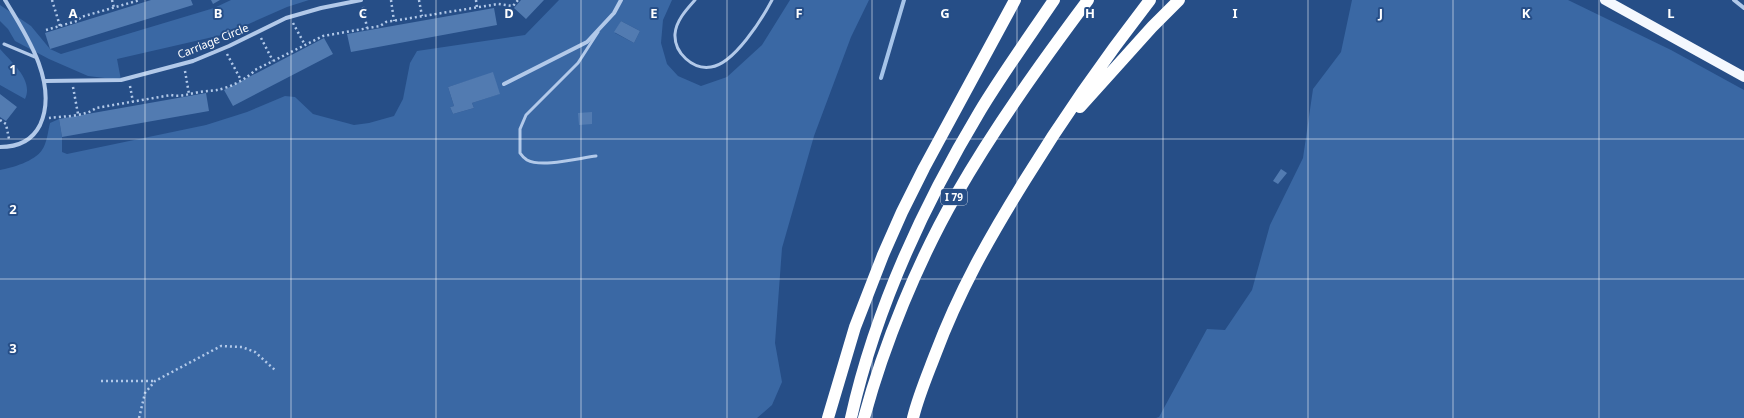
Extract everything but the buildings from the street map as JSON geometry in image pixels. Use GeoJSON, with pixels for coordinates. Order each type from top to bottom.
{"type":"FeatureCollection","features":[{"type":"Feature","properties":{"kind":"highway"},"geometry":{"type":"LineString","coordinates":[[828,418],[855,327],[883,255],[902,212],[924,168],[1015,0]]}},
{"type":"Feature","properties":{"kind":"highway"},"geometry":{"type":"LineString","coordinates":[[851,418],[862,373],[878,327],[902,263],[921,221],[942,178],[981,110],[1054,0]]}},
{"type":"Feature","properties":{"kind":"highway","name":"I 79"},"geometry":{"type":"LineString","coordinates":[[864,418],[901,310],[920,267],[955,196],[995,130],[1049,52],[1088,0]]}},
{"type":"Feature","properties":{"kind":"highway"},"geometry":{"type":"LineString","coordinates":[[913,418],[946,327],[965,284],[988,239],[1048,142],[1123,34],[1150,0]]}},
{"type":"Feature","properties":{"kind":"highway"},"geometry":{"type":"LineString","coordinates":[[1048,142],[1179,0]]}},
{"type":"Feature","properties":{"kind":"main road"},"geometry":{"type":"LineString","coordinates":[[1605,0],[1744,77]]}},
{"type":"Feature","properties":{"kind":"street"},"geometry":{"type":"LineString","coordinates":[[0,147],[11,146],[30,139],[36,133],[43,119],[46,99],[45,81],[20,26],[5,0]]}},
{"type":"Feature","properties":{"kind":"street","name":"Carriage Circle"},"geometry":{"type":"LineString","coordinates":[[45,81],[121,80],[129,78],[183,64],[225,48],[290,17],[321,8],[361,0]]}},
{"type":"Feature","properties":{"kind":"street"},"geometry":{"type":"LineString","coordinates":[[504,84],[587,42],[614,13],[621,0]]}},
{"type":"Feature","properties":{"kind":"street"},"geometry":{"type":"LineString","coordinates":[[1734,0],[1744,8]]}},
{"type":"Feature","properties":{"kind":"lane"},"geometry":{"type":"LineString","coordinates":[[694,0],[684,12],[675,34],[678,48],[686,60],[697,66],[711,67],[723,62],[736,52],[764,16],[772,0]]}},
{"type":"Feature","properties":{"kind":"lane"},"geometry":{"type":"LineString","coordinates":[[596,156],[544,163],[531,162],[520,153],[519,146],[520,129],[526,115],[578,63],[602,26]]}},
{"type":"Feature","properties":{"kind":"lane"},"geometry":{"type":"LineString","coordinates":[[4,44],[35,57]]}},
{"type":"Feature","properties":{"kind":"path"},"geometry":{"type":"LineString","coordinates":[[52,0],[60,26]]}},
{"type":"Feature","properties":{"kind":"path"},"geometry":{"type":"LineString","coordinates":[[112,0],[114,8]]}},
{"type":"Feature","properties":{"kind":"path"},"geometry":{"type":"LineString","coordinates":[[46,30],[77,21],[81,17],[140,0]]}},
{"type":"Feature","properties":{"kind":"path"},"geometry":{"type":"LineString","coordinates":[[361,0],[367,28]]}},
{"type":"Feature","properties":{"kind":"path"},"geometry":{"type":"LineString","coordinates":[[391,0],[394,21]]}},
{"type":"Feature","properties":{"kind":"path"},"geometry":{"type":"LineString","coordinates":[[419,0],[422,16]]}},
{"type":"Feature","properties":{"kind":"path"},"geometry":{"type":"LineString","coordinates":[[476,0],[477,8]]}},
{"type":"Feature","properties":{"kind":"path"},"geometry":{"type":"LineString","coordinates":[[43,119],[78,114],[92,111],[96,108],[171,95],[177,96],[210,90],[216,91],[241,80],[255,70],[323,36],[367,28],[394,21],[498,4],[513,6],[518,0]]}},
{"type":"Feature","properties":{"kind":"path"},"geometry":{"type":"LineString","coordinates":[[290,17],[305,45]]}},
{"type":"Feature","properties":{"kind":"path"},"geometry":{"type":"LineString","coordinates":[[259,32],[272,61]]}},
{"type":"Feature","properties":{"kind":"path"},"geometry":{"type":"LineString","coordinates":[[225,48],[241,80]]}},
{"type":"Feature","properties":{"kind":"path"},"geometry":{"type":"LineString","coordinates":[[183,64],[189,94]]}},
{"type":"Feature","properties":{"kind":"path"},"geometry":{"type":"LineString","coordinates":[[129,78],[133,102]]}},
{"type":"Feature","properties":{"kind":"path"},"geometry":{"type":"LineString","coordinates":[[72,80],[78,114]]}},
{"type":"Feature","properties":{"kind":"path"},"geometry":{"type":"LineString","coordinates":[[0,120],[6,124],[11,146]]}},
{"type":"Feature","properties":{"kind":"path"},"geometry":{"type":"LineString","coordinates":[[139,418],[145,392],[155,381],[221,346],[242,347],[255,352],[275,370]]}},
{"type":"Feature","properties":{"kind":"path"},"geometry":{"type":"LineString","coordinates":[[101,381],[155,381]]}},
{"type":"Feature","properties":{"kind":"shaded area"},"geometry":{"type":"Polygon","coordinates":[[[231,0],[309,0],[287,7],[226,34],[117,59],[121,80],[88,76],[49,59],[15,41],[8,29],[0,21],[0,5],[31,26],[50,49],[61,54],[214,8],[231,0]]]}},
{"type":"Feature","properties":{"kind":"shaded area"},"geometry":{"type":"Polygon","coordinates":[[[559,0],[672,0],[663,20],[661,43],[667,64],[678,76],[701,86],[727,77],[762,45],[790,0],[869,0],[851,37],[814,136],[782,248],[775,343],[782,382],[772,405],[757,418],[0,418],[0,170],[11,168],[29,161],[39,154],[45,144],[50,123],[59,119],[62,137],[62,152],[67,154],[206,125],[247,112],[285,96],[295,97],[313,114],[354,125],[369,123],[394,116],[403,99],[410,63],[417,51],[525,35],[559,0]],[[621,21],[615,33],[634,43],[640,31],[621,21]],[[493,73],[448,87],[454,106],[450,107],[453,114],[474,108],[472,103],[499,94],[493,73]]]}},
{"type":"Feature","properties":{"kind":"shaded area"},"geometry":{"type":"Polygon","coordinates":[[[1352,0],[1568,0],[1671,50],[1744,90],[1744,418],[1156,418],[1159,417],[1207,329],[1225,330],[1252,290],[1270,225],[1303,158],[1313,89],[1341,52],[1352,0]]]}},
{"type":"Feature","properties":{"kind":"shaded area"},"geometry":{"type":"Polygon","coordinates":[[[0,49],[24,78],[27,92],[25,99],[0,85],[0,49]]]}},
{"type":"Feature","properties":{"kind":"waterway"},"geometry":{"type":"LineString","coordinates":[[881,78],[904,0]]}}]}
